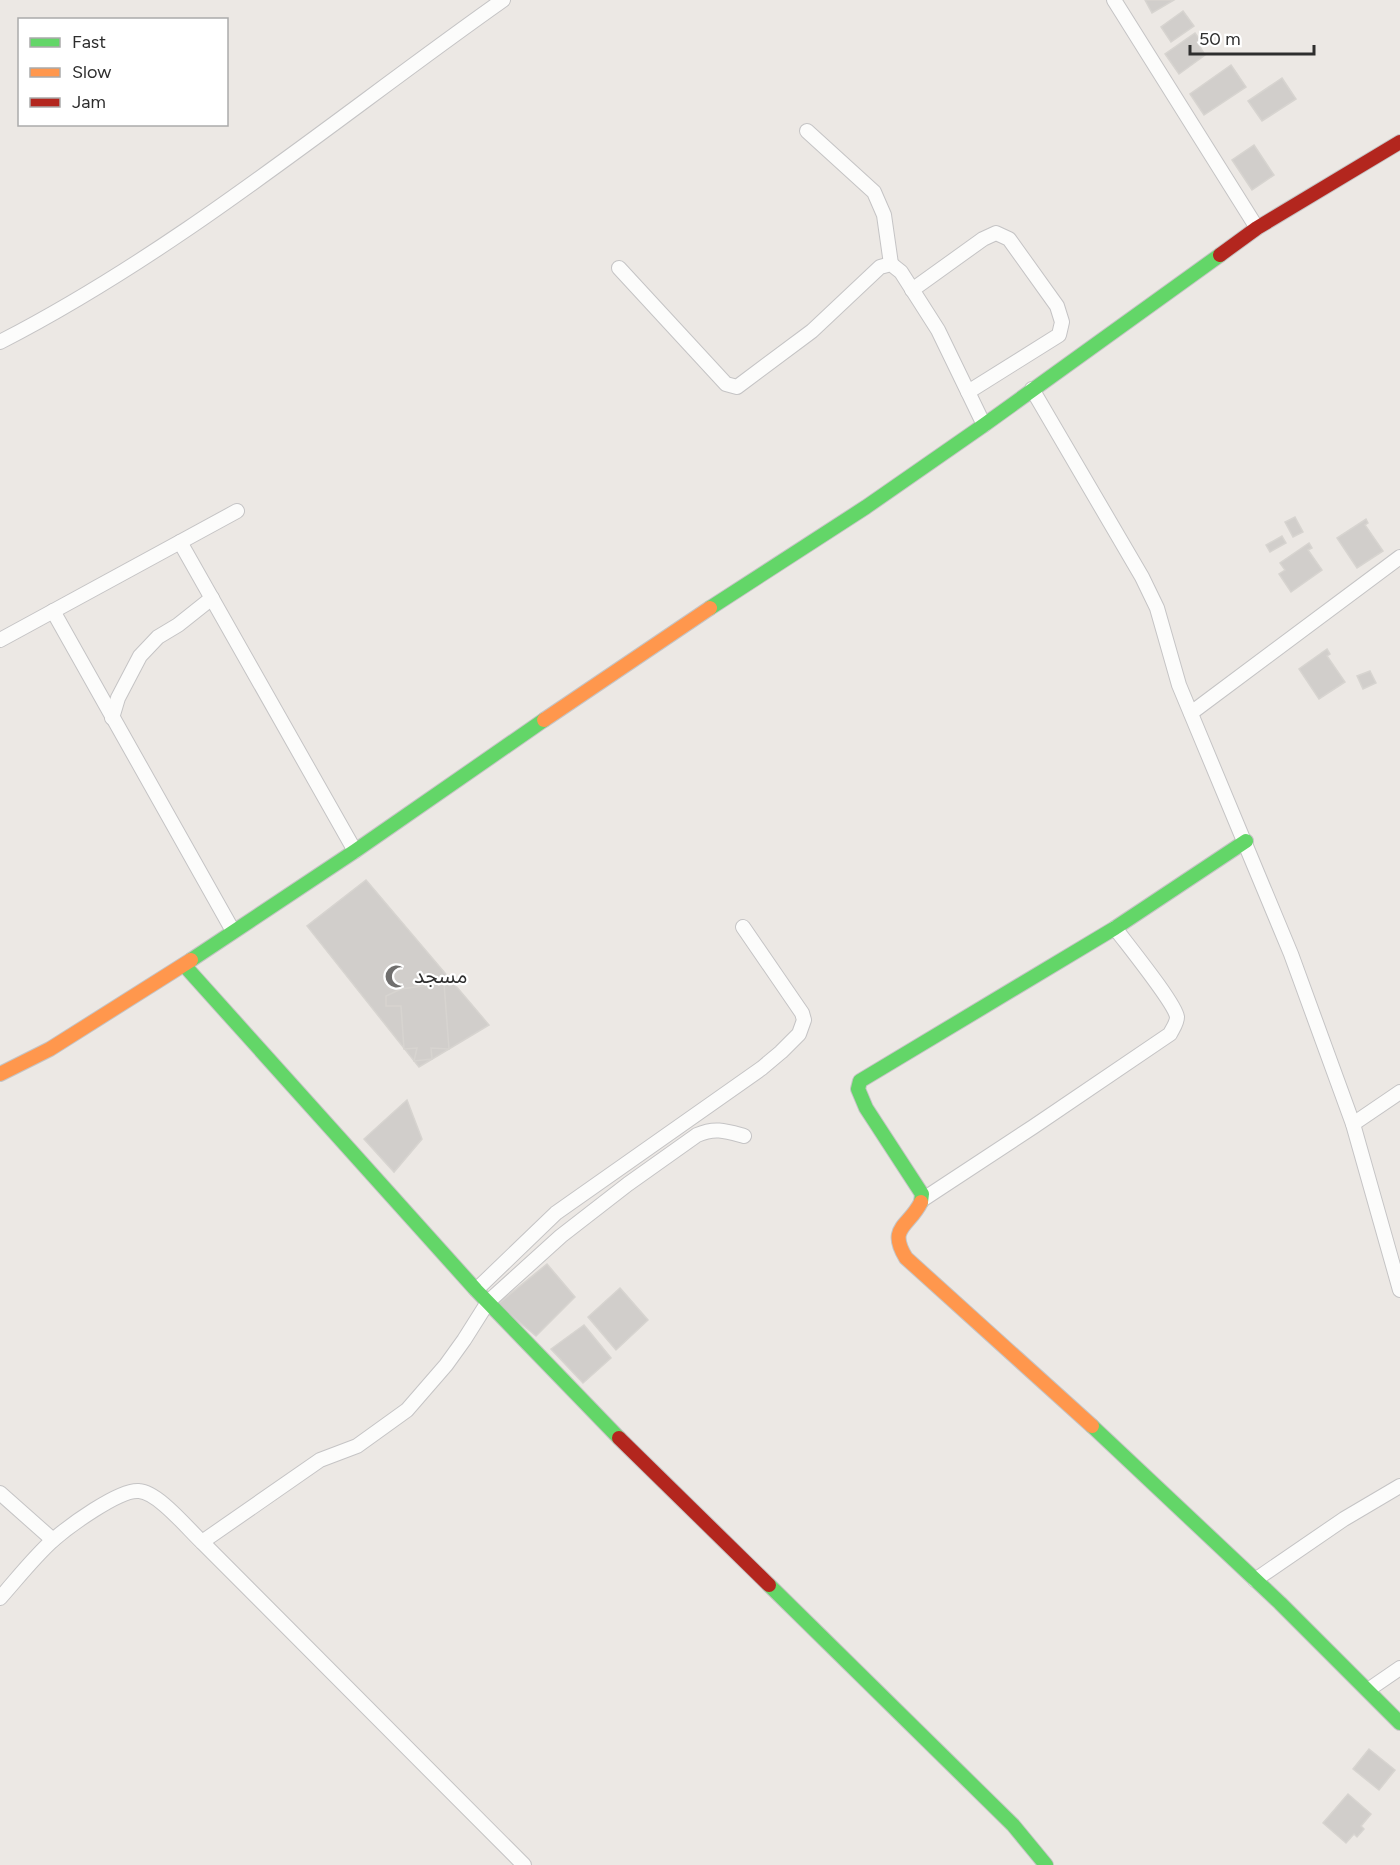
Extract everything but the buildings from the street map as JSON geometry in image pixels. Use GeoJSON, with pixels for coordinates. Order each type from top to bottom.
{"type":"FeatureCollection","features":[{"type":"Feature","properties":{"kind":"street"},"geometry":{"type":"LineString","coordinates":[[0,342],[56,313],[196,225],[423,56],[503,0]]}},
{"type":"Feature","properties":{"kind":"street"},"geometry":{"type":"LineString","coordinates":[[1114,0],[1257,228]]}},
{"type":"Feature","properties":{"kind":"street"},"geometry":{"type":"LineString","coordinates":[[807,130],[874,192],[884,214],[891,264],[901,272],[938,330],[984,425]]}},
{"type":"Feature","properties":{"kind":"street"},"geometry":{"type":"LineString","coordinates":[[0,1074],[50,1049],[355,851],[469,770],[866,507],[1257,228],[1400,142]]}},
{"type":"Feature","properties":{"kind":"street"},"geometry":{"type":"LineString","coordinates":[[912,290],[983,239],[996,233],[1009,238],[1057,306],[1062,322],[1059,335],[968,392]]}},
{"type":"Feature","properties":{"kind":"street"},"geometry":{"type":"LineString","coordinates":[[619,268],[726,384],[737,387],[812,331],[880,267],[891,264]]}},
{"type":"Feature","properties":{"kind":"street"},"geometry":{"type":"LineString","coordinates":[[1032,389],[1142,577],[1157,608],[1179,685],[1291,954],[1353,1124],[1400,1290]]}},
{"type":"Feature","properties":{"kind":"street"},"geometry":{"type":"LineString","coordinates":[[0,640],[237,512]]}},
{"type":"Feature","properties":{"kind":"street"},"geometry":{"type":"LineString","coordinates":[[180,542],[355,851]]}},
{"type":"Feature","properties":{"kind":"street"},"geometry":{"type":"LineString","coordinates":[[1191,713],[1399,560]]}},
{"type":"Feature","properties":{"kind":"street"},"geometry":{"type":"LineString","coordinates":[[112,718],[118,698],[140,656],[158,638],[212,598]]}},
{"type":"Feature","properties":{"kind":"street"},"geometry":{"type":"LineString","coordinates":[[53,611],[233,931]]}},
{"type":"Feature","properties":{"kind":"street"},"geometry":{"type":"LineString","coordinates":[[922,1200],[919,1189],[861,1098],[858,1089],[860,1081],[1115,928],[1245,841]]}},
{"type":"Feature","properties":{"kind":"street"},"geometry":{"type":"LineString","coordinates":[[476,1290],[556,1213],[762,1068],[799,1034],[804,1020],[802,1013],[743,927]]}},
{"type":"Feature","properties":{"kind":"street"},"geometry":{"type":"LineString","coordinates":[[1115,928],[1170,1001],[1177,1016],[1176,1024],[1170,1034],[922,1200],[897,1234],[901,1251],[906,1258],[1082,1416],[1255,1580],[1400,1723]]}},
{"type":"Feature","properties":{"kind":"street"},"geometry":{"type":"LineString","coordinates":[[184,964],[476,1290],[632,1451],[1013,1825],[1046,1865]]}},
{"type":"Feature","properties":{"kind":"street"},"geometry":{"type":"LineString","coordinates":[[1353,1124],[1400,1092]]}},
{"type":"Feature","properties":{"kind":"street"},"geometry":{"type":"LineString","coordinates":[[202,1542],[320,1460],[357,1446],[407,1410],[446,1365],[488,1302],[561,1236],[697,1135],[718,1129],[744,1136]]}},
{"type":"Feature","properties":{"kind":"street"},"geometry":{"type":"LineString","coordinates":[[1255,1580],[1344,1519],[1400,1486]]}},
{"type":"Feature","properties":{"kind":"street"},"geometry":{"type":"LineString","coordinates":[[0,1598],[53,1540],[106,1502],[127,1492],[140,1491],[152,1495],[202,1542],[524,1865]]}},
{"type":"Feature","properties":{"kind":"street"},"geometry":{"type":"LineString","coordinates":[[0,1492],[53,1540]]}},
{"type":"Feature","properties":{"kind":"street"},"geometry":{"type":"LineString","coordinates":[[1368,1690],[1400,1668]]}},
{"type":"Feature","properties":{"kind":"traffic: fast"},"geometry":{"type":"LineString","coordinates":[[710,608],[866,507],[1220,255]]}},
{"type":"Feature","properties":{"kind":"traffic: fast"},"geometry":{"type":"LineString","coordinates":[[191,960],[355,851],[544,720]]}},
{"type":"Feature","properties":{"kind":"traffic: fast"},"geometry":{"type":"LineString","coordinates":[[921,1202],[922,1194],[866,1108],[858,1089],[860,1081],[1115,928],[1246,841]]}},
{"type":"Feature","properties":{"kind":"traffic: fast"},"geometry":{"type":"LineString","coordinates":[[184,965],[476,1290],[619,1438]]}},
{"type":"Feature","properties":{"kind":"traffic: fast"},"geometry":{"type":"LineString","coordinates":[[1092,1426],[1280,1603],[1400,1723]]}},
{"type":"Feature","properties":{"kind":"traffic: fast"},"geometry":{"type":"LineString","coordinates":[[769,1585],[1013,1825],[1046,1865]]}},
{"type":"Feature","properties":{"kind":"traffic: slow"},"geometry":{"type":"LineString","coordinates":[[544,720],[710,608]]}},
{"type":"Feature","properties":{"kind":"traffic: slow"},"geometry":{"type":"LineString","coordinates":[[0,1074],[50,1049],[191,960]]}},
{"type":"Feature","properties":{"kind":"traffic: slow"},"geometry":{"type":"LineString","coordinates":[[921,1202],[899,1233],[901,1248],[906,1258],[1092,1426]]}},
{"type":"Feature","properties":{"kind":"traffic: jam"},"geometry":{"type":"LineString","coordinates":[[1220,255],[1257,228],[1400,142]]}},
{"type":"Feature","properties":{"kind":"traffic: jam"},"geometry":{"type":"LineString","coordinates":[[619,1438],[769,1585]]}},
{"type":"Feature","properties":{"kind":"place","name":"مسجد"},"geometry":{"type":"Point","coordinates":[396,976]}}]}
